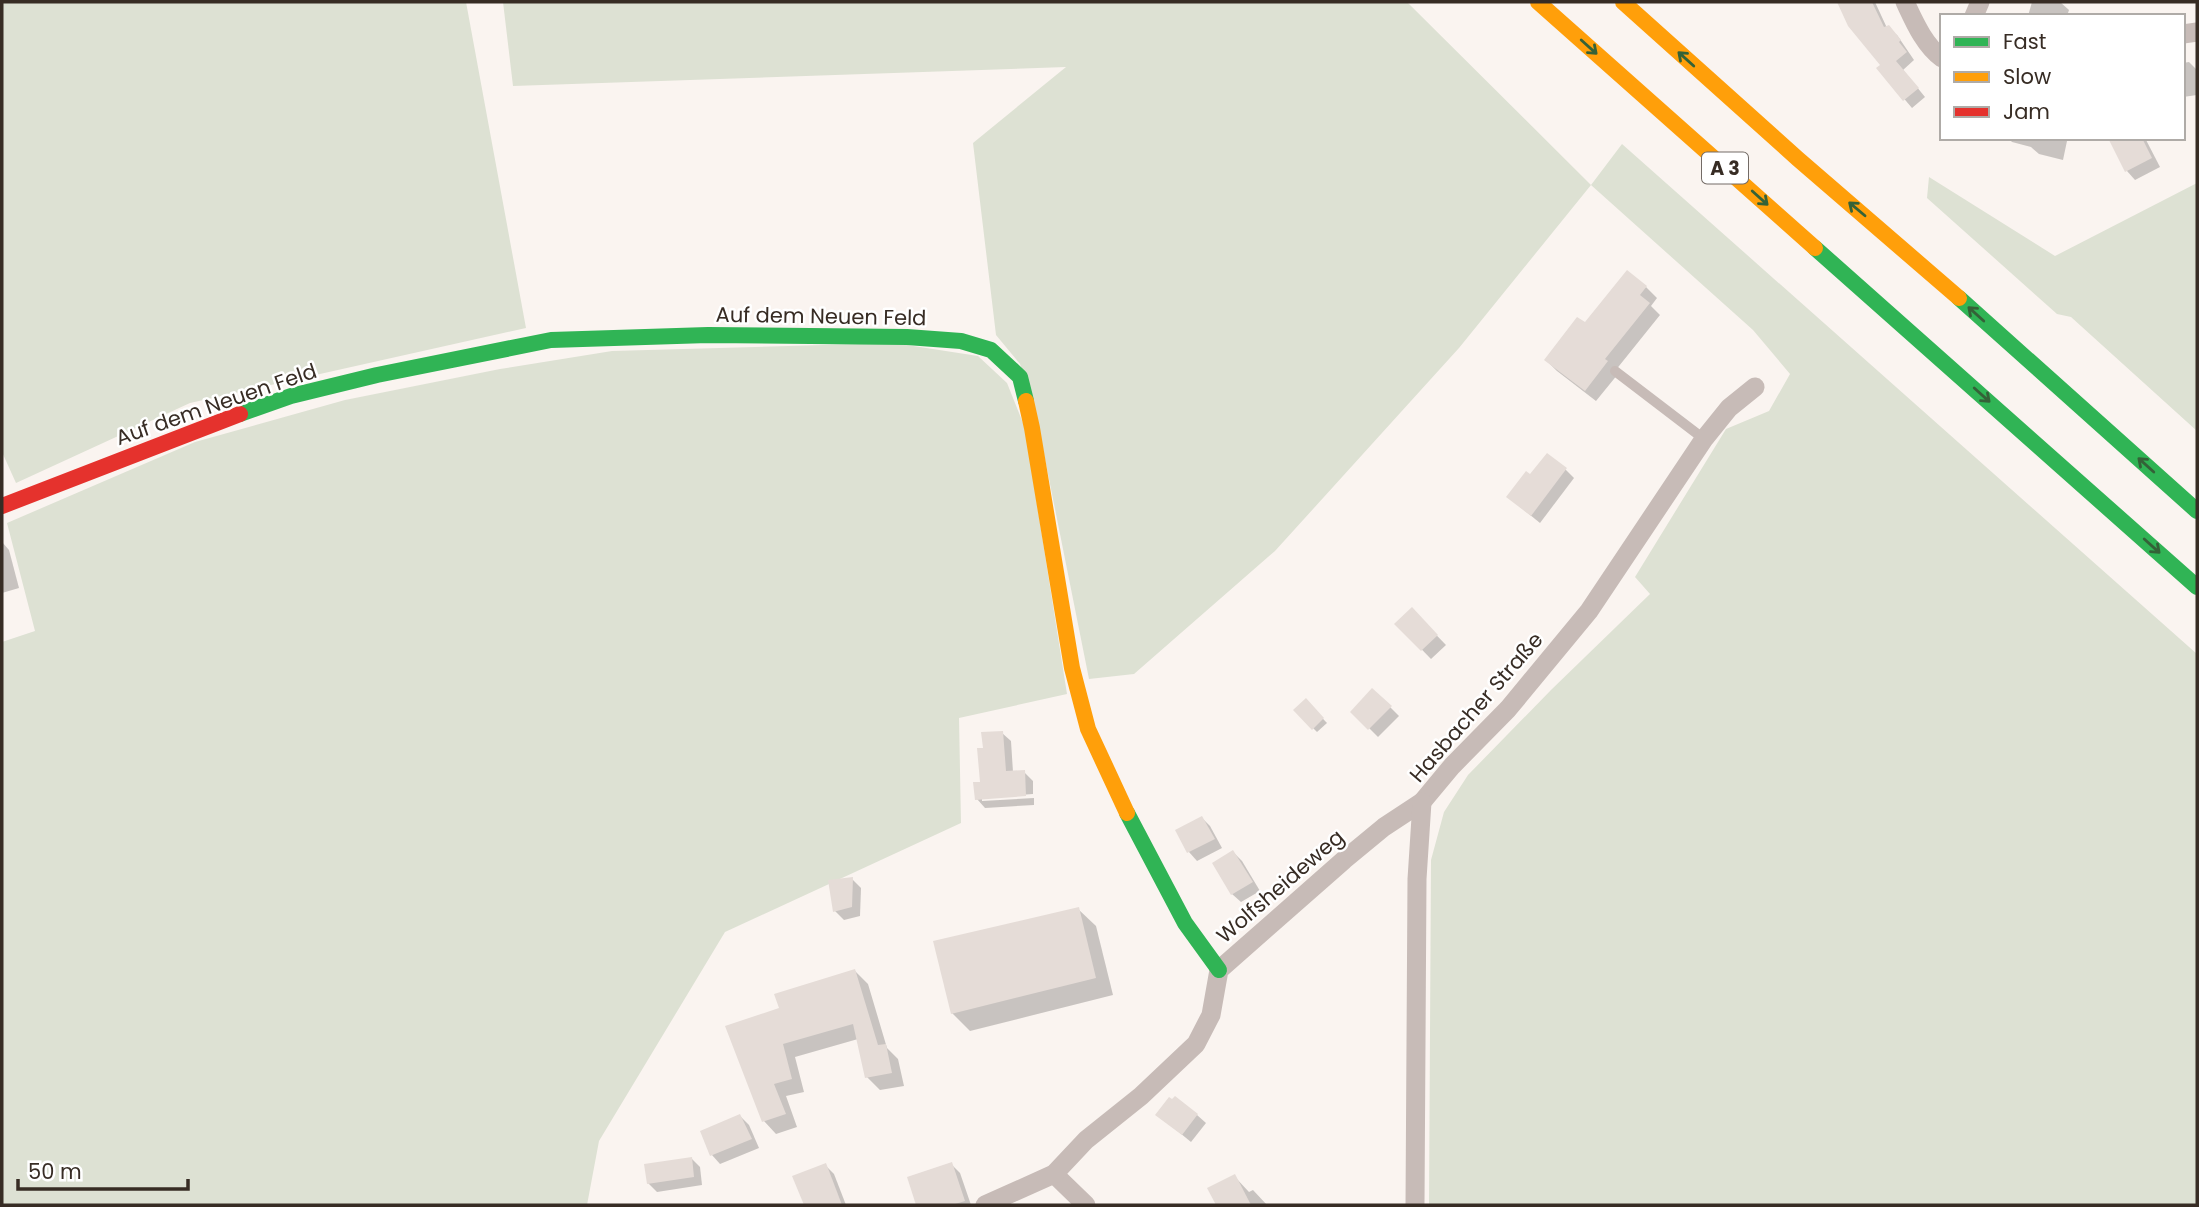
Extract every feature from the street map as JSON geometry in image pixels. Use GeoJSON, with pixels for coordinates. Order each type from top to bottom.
{"type":"FeatureCollection","features":[{"type":"Feature","properties":{"kind":"main road","name":"A 3"},"geometry":{"type":"LineString","coordinates":[[1538,2],[2197,587]]}},
{"type":"Feature","properties":{"kind":"main road","name":"A 3"},"geometry":{"type":"LineString","coordinates":[[1623,2],[2197,510]]}},
{"type":"Feature","properties":{"kind":"main road","name":"Auf dem Neuen Feld"},"geometry":{"type":"LineString","coordinates":[[2,506],[211,424],[291,396],[377,375],[551,340],[708,335],[907,337],[961,341],[991,350],[1020,377],[1032,428],[1072,668],[1088,729],[1137,835],[1179,912],[1219,970]]}},
{"type":"Feature","properties":{"kind":"street"},"geometry":{"type":"LineString","coordinates":[[1905,2],[1919,31],[1940,56]]}},
{"type":"Feature","properties":{"kind":"street","name":"Hasbacher Straße"},"geometry":{"type":"LineString","coordinates":[[1415,1205],[1417,879],[1422,802],[1452,766],[1508,709],[1589,611],[1704,439],[1729,408],[1755,387]]}},
{"type":"Feature","properties":{"kind":"street","name":"Wolfsheideweg"},"geometry":{"type":"LineString","coordinates":[[985,1205],[1054,1174],[1086,1140],[1141,1096],[1196,1044],[1211,1015],[1219,970],[1344,859],[1384,827],[1422,802]]}},
{"type":"Feature","properties":{"kind":"street"},"geometry":{"type":"LineString","coordinates":[[1054,1174],[1086,1205]]}},
{"type":"Feature","properties":{"kind":"lane"},"geometry":{"type":"LineString","coordinates":[[1615,371],[1704,439]]}},
{"type":"Feature","properties":{"kind":"shaded area"},"geometry":{"type":"Polygon","coordinates":[[[2,2],[466,2],[526,328],[190,403],[16,483],[2,452],[2,2]]]}},
{"type":"Feature","properties":{"kind":"shaded area"},"geometry":{"type":"Polygon","coordinates":[[[503,2],[1407,2],[1591,185],[1459,348],[1275,551],[1134,674],[1089,679],[1032,394],[1020,364],[996,335],[973,143],[1066,67],[513,86],[503,2]]]}},
{"type":"Feature","properties":{"kind":"shaded area"},"geometry":{"type":"Polygon","coordinates":[[[1622,144],[2197,654],[2197,1205],[1429,1205],[1431,860],[1444,812],[1468,775],[1650,594],[1635,577],[1726,429],[1769,411],[1790,374],[1753,330],[1591,185],[1622,144]]]}},
{"type":"Feature","properties":{"kind":"shaded area"},"geometry":{"type":"Polygon","coordinates":[[[1929,177],[2055,256],[2197,183],[2197,431],[2071,317],[2057,314],[1927,198],[1929,177]]]}},
{"type":"Feature","properties":{"kind":"shaded area"},"geometry":{"type":"Polygon","coordinates":[[[894,343],[978,356],[1007,383],[1025,428],[1067,694],[959,718],[961,823],[725,932],[599,1141],[587,1205],[2,1205],[2,642],[35,631],[7,523],[195,442],[345,400],[500,369],[612,351],[894,343]]]}},
{"type":"Feature","properties":{"kind":"building"},"geometry":{"type":"Polygon","coordinates":[[[1837,2],[1872,2],[1884,27],[1889,25],[1901,40],[1899,42],[1907,52],[1896,61],[1919,88],[1903,101],[1876,68],[1880,65],[1848,26],[1837,2]]]}},
{"type":"Feature","properties":{"kind":"building"},"geometry":{"type":"Polygon","coordinates":[[[2109,140],[2143,140],[2152,158],[2125,172],[2109,140]]]}},
{"type":"Feature","properties":{"kind":"building"},"geometry":{"type":"Polygon","coordinates":[[[1627,270],[1647,286],[1640,295],[1650,303],[1605,359],[1608,361],[1585,391],[1544,360],[1577,317],[1585,322],[1627,270]]]}},
{"type":"Feature","properties":{"kind":"building"},"geometry":{"type":"Polygon","coordinates":[[[1547,453],[1567,468],[1531,516],[1506,497],[1526,471],[1530,474],[1547,453]]]}},
{"type":"Feature","properties":{"kind":"building"},"geometry":{"type":"Polygon","coordinates":[[[1412,607],[1438,635],[1421,651],[1394,624],[1412,607]]]}},
{"type":"Feature","properties":{"kind":"building"},"geometry":{"type":"Polygon","coordinates":[[[1372,688],[1392,706],[1368,730],[1350,712],[1372,688]]]}},
{"type":"Feature","properties":{"kind":"building"},"geometry":{"type":"Polygon","coordinates":[[[1306,698],[1324,718],[1312,730],[1293,710],[1306,698]]]}},
{"type":"Feature","properties":{"kind":"building"},"geometry":{"type":"Polygon","coordinates":[[[1003,731],[1006,771],[1025,770],[1026,796],[975,800],[973,782],[980,782],[977,748],[983,748],[981,732],[1003,731]]]}},
{"type":"Feature","properties":{"kind":"building"},"geometry":{"type":"Polygon","coordinates":[[[1202,816],[1215,839],[1187,853],[1175,830],[1202,816]]]}},
{"type":"Feature","properties":{"kind":"building"},"geometry":{"type":"Polygon","coordinates":[[[1233,850],[1253,882],[1231,895],[1212,863],[1233,850]]]}},
{"type":"Feature","properties":{"kind":"building"},"geometry":{"type":"Polygon","coordinates":[[[853,877],[852,907],[833,912],[828,880],[853,877]]]}},
{"type":"Feature","properties":{"kind":"building"},"geometry":{"type":"Polygon","coordinates":[[[1079,907],[1096,978],[951,1014],[933,941],[1079,907]]]}},
{"type":"Feature","properties":{"kind":"building"},"geometry":{"type":"Polygon","coordinates":[[[855,969],[878,1045],[886,1044],[892,1073],[865,1078],[853,1024],[783,1044],[792,1079],[774,1084],[786,1114],[762,1122],[725,1026],[779,1008],[774,994],[855,969]]]}},
{"type":"Feature","properties":{"kind":"building"},"geometry":{"type":"Polygon","coordinates":[[[1175,1096],[1198,1114],[1182,1135],[1155,1115],[1169,1097],[1172,1099],[1175,1096]]]}},
{"type":"Feature","properties":{"kind":"building"},"geometry":{"type":"Polygon","coordinates":[[[740,1114],[752,1139],[710,1156],[700,1131],[740,1114]]]}},
{"type":"Feature","properties":{"kind":"building"},"geometry":{"type":"Polygon","coordinates":[[[692,1157],[694,1177],[647,1184],[644,1164],[692,1157]]]}},
{"type":"Feature","properties":{"kind":"building"},"geometry":{"type":"Polygon","coordinates":[[[952,1162],[965,1201],[952,1205],[916,1205],[907,1177],[952,1162]]]}},
{"type":"Feature","properties":{"kind":"building"},"geometry":{"type":"Polygon","coordinates":[[[826,1163],[842,1205],[804,1205],[792,1176],[826,1163]]]}},
{"type":"Feature","properties":{"kind":"building"},"geometry":{"type":"Polygon","coordinates":[[[1235,1174],[1251,1205],[1216,1205],[1207,1188],[1235,1174]]]}},
{"type":"Feature","properties":{"kind":"traffic: fast"},"geometry":{"type":"LineString","coordinates":[[1815,248],[2197,587]]}},
{"type":"Feature","properties":{"kind":"traffic: fast"},"geometry":{"type":"LineString","coordinates":[[1959,298],[2197,511]]}},
{"type":"Feature","properties":{"kind":"traffic: fast"},"geometry":{"type":"LineString","coordinates":[[240,414],[291,396],[377,375],[551,340],[708,335],[907,337],[961,341],[991,350],[1020,377],[1026,401]]}},
{"type":"Feature","properties":{"kind":"traffic: fast"},"geometry":{"type":"LineString","coordinates":[[1127,813],[1185,923],[1219,970]]}},
{"type":"Feature","properties":{"kind":"traffic: slow"},"geometry":{"type":"LineString","coordinates":[[1538,2],[1815,248]]}},
{"type":"Feature","properties":{"kind":"traffic: slow"},"geometry":{"type":"LineString","coordinates":[[1623,2],[1798,159],[1959,298]]}},
{"type":"Feature","properties":{"kind":"traffic: slow"},"geometry":{"type":"LineString","coordinates":[[1026,401],[1072,668],[1088,729],[1127,813]]}},
{"type":"Feature","properties":{"kind":"traffic: jam"},"geometry":{"type":"LineString","coordinates":[[2,506],[240,414]]}}]}
